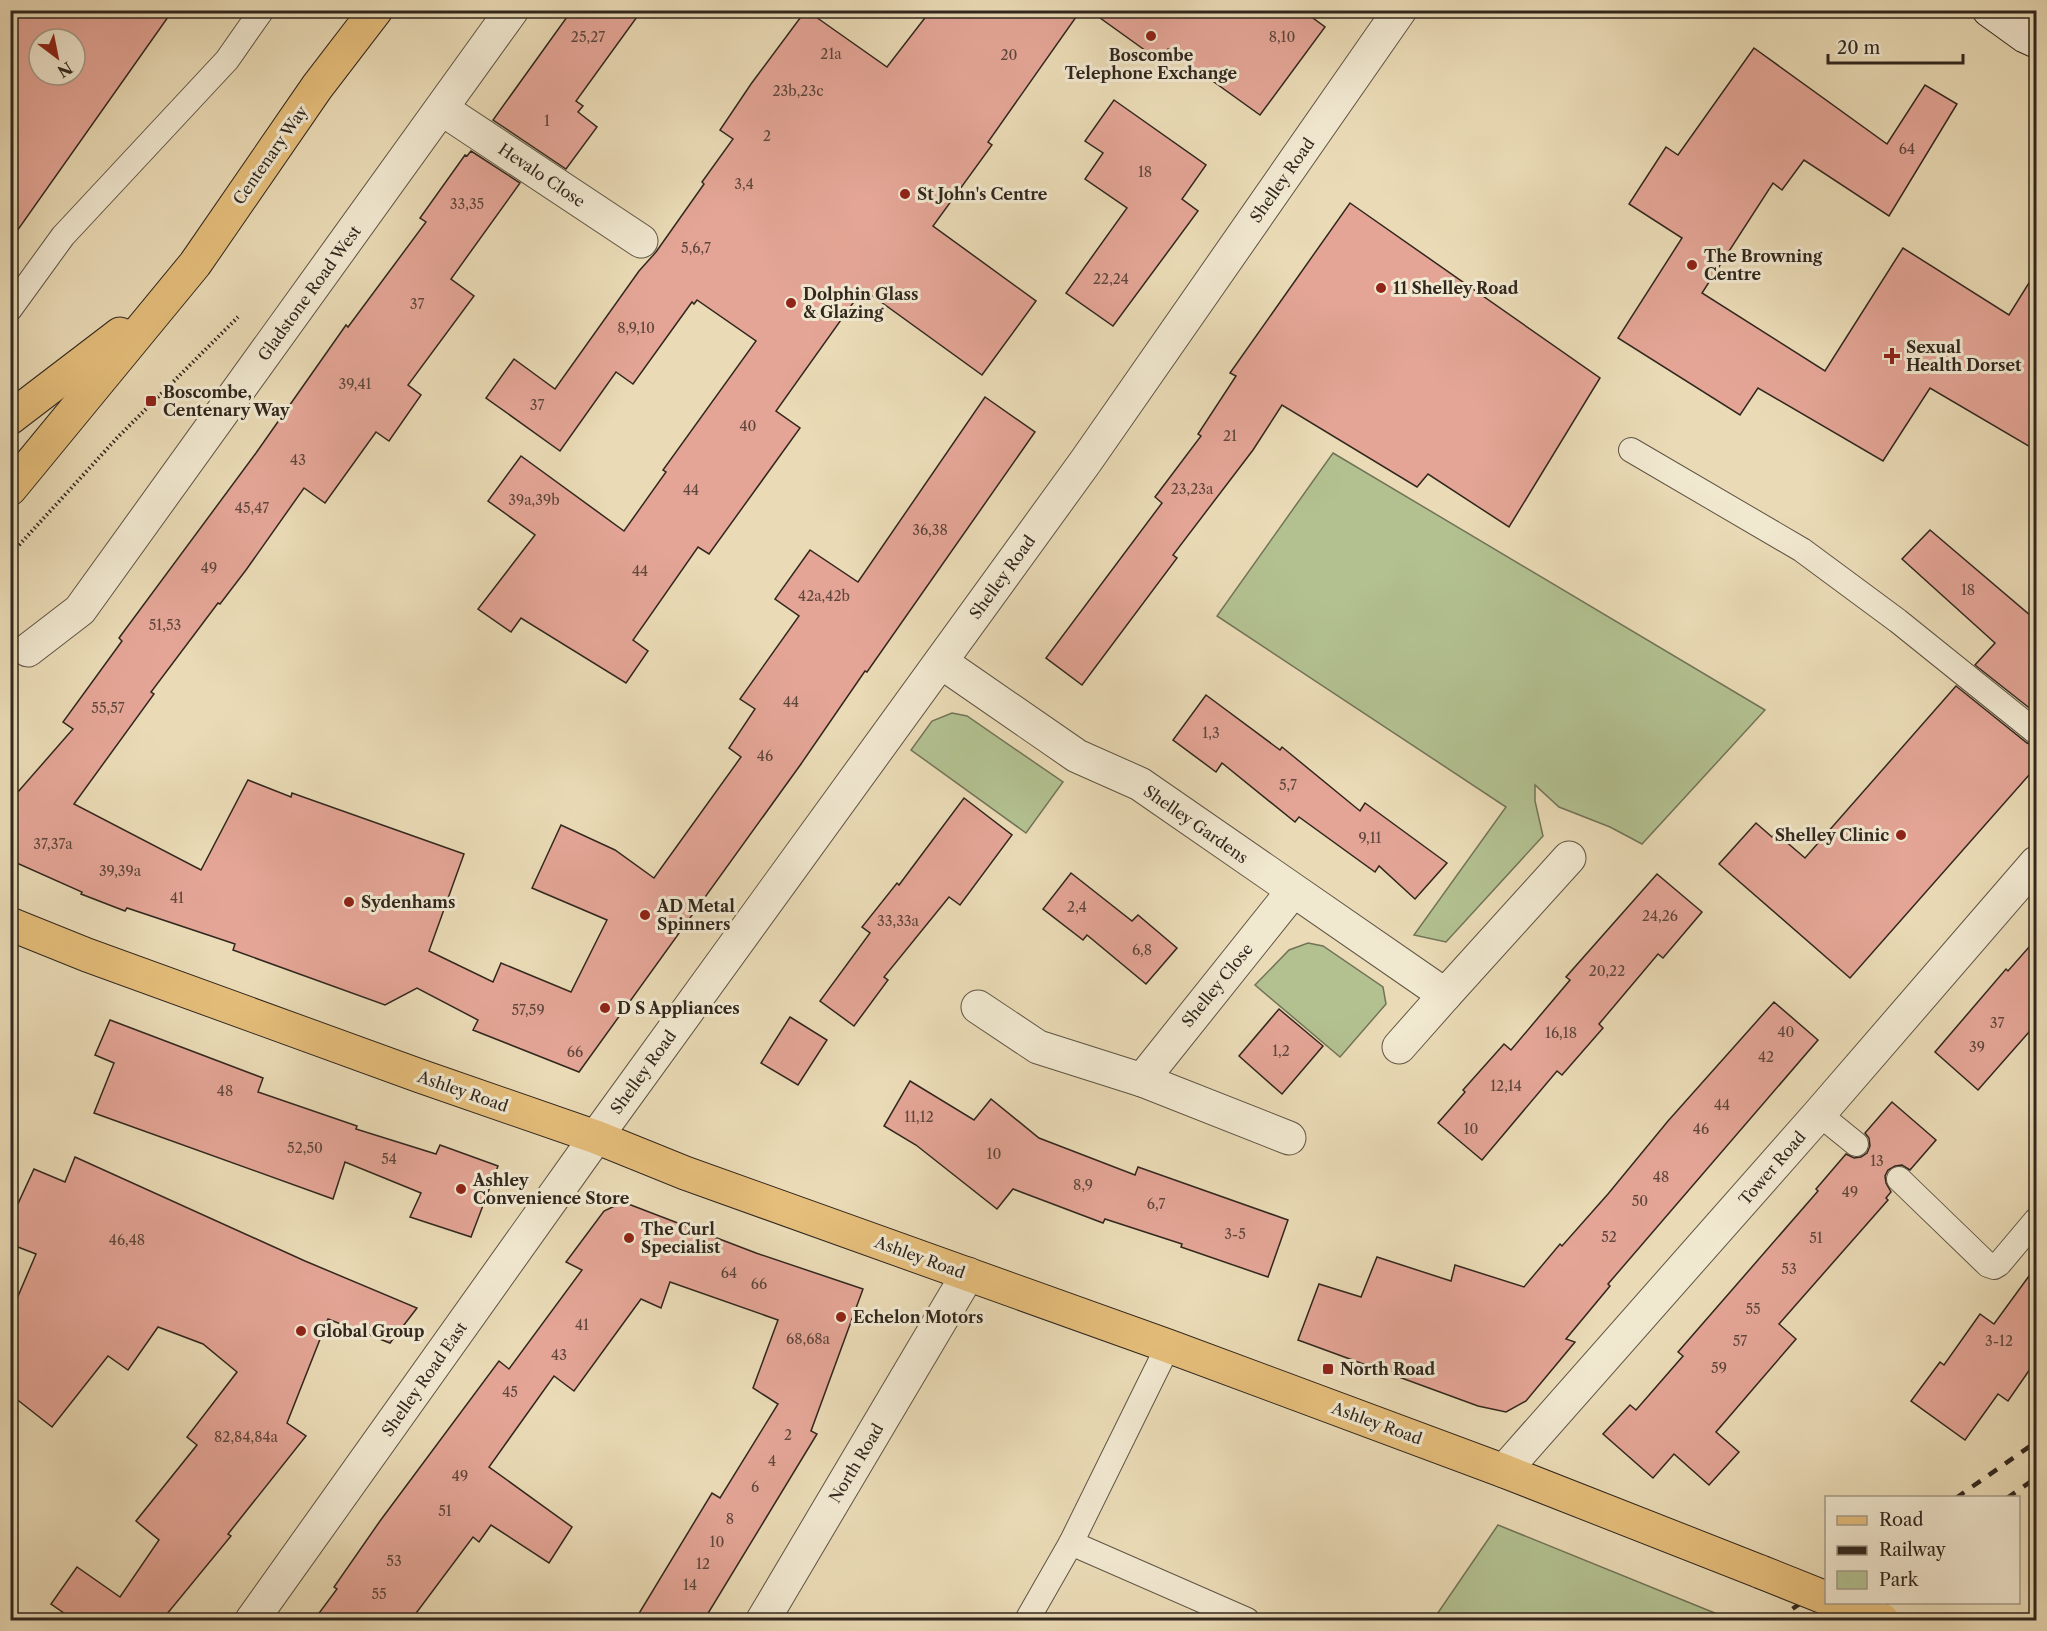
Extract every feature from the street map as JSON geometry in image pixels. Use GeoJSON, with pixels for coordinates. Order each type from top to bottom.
{"type":"FeatureCollection","features":[{"type":"Feature","properties":{"kind":"main road","name":"Centenary Way"},"geometry":{"type":"LineString","coordinates":[[10,489],[195,264],[317,87],[376,10]]}},
{"type":"Feature","properties":{"kind":"main road","name":"Centenary Way"},"geometry":{"type":"LineString","coordinates":[[10,418],[165,300]]}},
{"type":"Feature","properties":{"kind":"main road","name":"Ashley Road"},"geometry":{"type":"LineString","coordinates":[[10,924],[87,955],[420,1076],[596,1137],[685,1173],[1168,1346],[1504,1470],[1825,1597]]}},
{"type":"Feature","properties":{"kind":"main road"},"geometry":{"type":"LineString","coordinates":[[1842,1604],[1882,1620]]}},
{"type":"Feature","properties":{"kind":"street","name":"Gladstone Road West"},"geometry":{"type":"LineString","coordinates":[[28,650],[80,610],[309,290],[374,205],[512,10]]}},
{"type":"Feature","properties":{"kind":"street","name":"Shelley Road"},"geometry":{"type":"LineString","coordinates":[[596,1137],[1086,460],[1400,10]]}},
{"type":"Feature","properties":{"kind":"street"},"geometry":{"type":"LineString","coordinates":[[1989,10],[2033,31]]}},
{"type":"Feature","properties":{"kind":"street","name":"Hevalo Close"},"geometry":{"type":"LineString","coordinates":[[442,109],[641,241]]}},
{"type":"Feature","properties":{"kind":"street","name":"Shelley Gardens"},"geometry":{"type":"LineString","coordinates":[[941,662],[1077,756],[1140,784],[1445,995]]}},
{"type":"Feature","properties":{"kind":"street"},"geometry":{"type":"LineString","coordinates":[[1399,1047],[1569,858]]}},
{"type":"Feature","properties":{"kind":"street","name":"Tower Road"},"geometry":{"type":"LineString","coordinates":[[1504,1470],[1820,1114],[2037,863]]}},
{"type":"Feature","properties":{"kind":"street","name":"Shelley Close"},"geometry":{"type":"LineString","coordinates":[[1142,1080],[1293,891]]}},
{"type":"Feature","properties":{"kind":"street"},"geometry":{"type":"LineString","coordinates":[[978,1007],[1038,1047],[1142,1080],[1288,1138]]}},
{"type":"Feature","properties":{"kind":"street","name":"Shelley Road East"},"geometry":{"type":"LineString","coordinates":[[252,1620],[596,1137]]}},
{"type":"Feature","properties":{"kind":"street","name":"North Road"},"geometry":{"type":"LineString","coordinates":[[763,1620],[968,1274]]}},
{"type":"Feature","properties":{"kind":"lane"},"geometry":{"type":"LineString","coordinates":[[10,309],[63,236],[227,60],[262,10]]}},
{"type":"Feature","properties":{"kind":"lane"},"geometry":{"type":"LineString","coordinates":[[1631,450],[1802,550],[1898,621],[2037,732]]}},
{"type":"Feature","properties":{"kind":"lane"},"geometry":{"type":"LineString","coordinates":[[1820,1114],[1856,1144]]}},
{"type":"Feature","properties":{"kind":"lane"},"geometry":{"type":"LineString","coordinates":[[1899,1179],[1988,1265],[1994,1267],[2037,1220]]}},
{"type":"Feature","properties":{"kind":"lane"},"geometry":{"type":"LineString","coordinates":[[1027,1620],[1071,1543],[1168,1346]]}},
{"type":"Feature","properties":{"kind":"lane"},"geometry":{"type":"LineString","coordinates":[[1071,1543],[1247,1620]]}},
{"type":"Feature","properties":{"kind":"path"},"geometry":{"type":"LineString","coordinates":[[10,555],[117,438],[238,317]]}},
{"type":"Feature","properties":{"kind":"green space"},"geometry":{"type":"Polygon","coordinates":[[[1333,453],[1765,710],[1642,844],[1610,827],[1559,807],[1535,785],[1535,801],[1543,836],[1446,942],[1414,935],[1506,807],[1217,616],[1333,453]]]}},
{"type":"Feature","properties":{"kind":"green space"},"geometry":{"type":"Polygon","coordinates":[[[952,713],[967,716],[1063,782],[1026,833],[911,750],[932,721],[952,713]]]}},
{"type":"Feature","properties":{"kind":"green space"},"geometry":{"type":"Polygon","coordinates":[[[1308,943],[1323,946],[1383,987],[1386,1004],[1340,1057],[1255,985],[1289,950],[1308,943]]]}},
{"type":"Feature","properties":{"kind":"green space"},"geometry":{"type":"Polygon","coordinates":[[[1498,1525],[1732,1620],[1433,1620],[1498,1525]]]}},
{"type":"Feature","properties":{"kind":"building"},"geometry":{"type":"Polygon","coordinates":[[[10,10],[173,10],[10,241],[10,10]]]}},
{"type":"Feature","properties":{"kind":"building"},"geometry":{"type":"Polygon","coordinates":[[[572,10],[642,10],[576,101],[583,106],[578,112],[597,127],[566,169],[493,120],[572,10]]]}},
{"type":"Feature","properties":{"kind":"building"},"geometry":{"type":"Polygon","coordinates":[[[806,10],[887,67],[931,10],[1081,10],[988,142],[992,145],[933,226],[1036,301],[982,375],[863,289],[776,411],[800,428],[709,554],[698,547],[633,640],[648,651],[626,683],[521,618],[511,632],[478,609],[535,535],[488,501],[521,456],[624,531],[666,472],[663,470],[756,341],[697,300],[694,304],[692,302],[633,384],[616,372],[560,451],[486,398],[514,359],[555,389],[704,184],[702,182],[733,139],[720,130],[806,10]]]}},
{"type":"Feature","properties":{"kind":"building"},"geometry":{"type":"Polygon","coordinates":[[[1089,10],[1302,10],[1325,27],[1260,115],[1168,49],[1160,61],[1089,10]]]}},
{"type":"Feature","properties":{"kind":"building"},"geometry":{"type":"Polygon","coordinates":[[[1754,48],[1887,144],[1925,85],[1957,104],[1889,216],[1804,160],[1782,190],[1773,183],[1702,293],[1825,371],[1903,248],[2009,315],[2037,270],[2037,451],[1930,388],[1883,461],[1758,388],[1740,415],[1618,338],[1682,238],[1629,204],[1666,147],[1678,155],[1754,48]]]}},
{"type":"Feature","properties":{"kind":"building"},"geometry":{"type":"Polygon","coordinates":[[[1114,100],[1206,165],[1182,199],[1198,211],[1113,326],[1066,293],[1127,208],[1085,179],[1103,153],[1085,141],[1114,100]]]}},
{"type":"Feature","properties":{"kind":"building"},"geometry":{"type":"Polygon","coordinates":[[[471,151],[520,183],[451,279],[474,296],[408,385],[421,395],[389,441],[376,432],[325,503],[304,488],[246,570],[220,604],[218,603],[151,692],[154,694],[74,804],[201,870],[248,780],[291,797],[292,793],[464,854],[429,951],[493,982],[501,963],[571,992],[607,920],[532,888],[561,825],[615,850],[654,878],[741,757],[729,748],[755,709],[740,699],[799,616],[775,599],[810,550],[858,582],[985,397],[1035,432],[867,672],[865,671],[801,764],[579,1072],[473,1030],[478,1020],[417,988],[385,1005],[233,950],[235,944],[127,908],[125,911],[81,894],[82,892],[10,860],[10,801],[73,729],[63,722],[122,641],[119,638],[256,453],[346,325],[348,327],[426,222],[420,218],[465,155],[467,156],[471,151]]]}},
{"type":"Feature","properties":{"kind":"building","name":"11 Shelley Road"},"geometry":{"type":"Polygon","coordinates":[[[1350,203],[1600,378],[1509,527],[1428,474],[1417,487],[1282,405],[1253,450],[1173,555],[1177,558],[1082,685],[1046,658],[1162,503],[1155,497],[1201,436],[1198,434],[1236,376],[1230,373],[1350,203]]]}},
{"type":"Feature","properties":{"kind":"building"},"geometry":{"type":"Polygon","coordinates":[[[1930,530],[2037,621],[2037,714],[1975,665],[1995,643],[1902,559],[1930,530]]]}},
{"type":"Feature","properties":{"kind":"building","name":"Shelley Clinic"},"geometry":{"type":"Polygon","coordinates":[[[1956,686],[2027,743],[2037,746],[2037,766],[1850,978],[1719,864],[1756,823],[1772,837],[1776,833],[1805,858],[1956,686]]]}},
{"type":"Feature","properties":{"kind":"building"},"geometry":{"type":"Polygon","coordinates":[[[1206,695],[1280,750],[1282,747],[1360,811],[1365,803],[1447,863],[1415,899],[1379,866],[1375,872],[1299,817],[1295,822],[1222,763],[1216,772],[1173,740],[1206,695]]]}},
{"type":"Feature","properties":{"kind":"building"},"geometry":{"type":"Polygon","coordinates":[[[964,798],[1012,835],[960,905],[949,897],[884,977],[888,980],[854,1026],[820,1001],[870,933],[862,927],[897,883],[899,885],[964,798]]]}},
{"type":"Feature","properties":{"kind":"building"},"geometry":{"type":"Polygon","coordinates":[[[1071,873],[1132,921],[1138,915],[1177,948],[1146,984],[1087,935],[1083,940],[1043,909],[1071,873]]]}},
{"type":"Feature","properties":{"kind":"building"},"geometry":{"type":"Polygon","coordinates":[[[1657,874],[1702,912],[1663,958],[1658,954],[1599,1024],[1603,1028],[1562,1075],[1557,1071],[1482,1160],[1438,1123],[1465,1092],[1463,1090],[1504,1044],[1511,1050],[1570,980],[1566,977],[1657,874]]]}},
{"type":"Feature","properties":{"kind":"building"},"geometry":{"type":"Polygon","coordinates":[[[2037,938],[2037,1023],[1978,1090],[1935,1052],[2006,969],[2008,971],[2037,938]]]}},
{"type":"Feature","properties":{"kind":"building"},"geometry":{"type":"Polygon","coordinates":[[[1774,1002],[1818,1040],[1608,1284],[1610,1286],[1566,1339],[1575,1342],[1526,1401],[1506,1412],[1478,1406],[1298,1340],[1319,1284],[1361,1297],[1377,1257],[1451,1281],[1455,1265],[1524,1287],[1560,1244],[1562,1246],[1608,1194],[1668,1121],[1774,1002]]]}},
{"type":"Feature","properties":{"kind":"building"},"geometry":{"type":"Polygon","coordinates":[[[1279,1009],[1323,1046],[1282,1094],[1239,1056],[1279,1009]]]}},
{"type":"Feature","properties":{"kind":"building"},"geometry":{"type":"Polygon","coordinates":[[[790,1017],[827,1040],[798,1085],[761,1063],[790,1017]]]}},
{"type":"Feature","properties":{"kind":"building"},"geometry":{"type":"Polygon","coordinates":[[[110,1020],[263,1078],[258,1092],[357,1126],[356,1129],[436,1154],[440,1145],[498,1166],[471,1237],[410,1217],[421,1193],[345,1162],[333,1199],[94,1113],[114,1063],[95,1055],[110,1020]]]}},
{"type":"Feature","properties":{"kind":"building"},"geometry":{"type":"Polygon","coordinates":[[[910,1081],[974,1120],[991,1099],[1039,1138],[1135,1175],[1138,1167],[1288,1220],[1268,1277],[1181,1247],[1182,1244],[1105,1219],[1103,1223],[1013,1189],[997,1209],[916,1145],[884,1126],[910,1081]]]}},
{"type":"Feature","properties":{"kind":"building"},"geometry":{"type":"Polygon","coordinates":[[[1892,1102],[1936,1140],[1910,1170],[1902,1165],[1888,1170],[1885,1176],[1891,1192],[1886,1198],[1888,1200],[1779,1324],[1796,1339],[1716,1432],[1739,1452],[1709,1485],[1674,1454],[1653,1478],[1603,1434],[1630,1405],[1636,1410],[1683,1356],[1678,1352],[1818,1191],[1816,1189],[1846,1154],[1854,1158],[1867,1153],[1870,1146],[1869,1138],[1865,1133],[1892,1102]]]}},
{"type":"Feature","properties":{"kind":"building"},"geometry":{"type":"Polygon","coordinates":[[[75,1157],[305,1261],[417,1308],[390,1343],[328,1319],[287,1423],[306,1436],[228,1534],[231,1536],[162,1620],[74,1620],[51,1604],[77,1567],[120,1597],[159,1540],[136,1521],[197,1445],[187,1437],[237,1372],[203,1344],[158,1327],[128,1370],[108,1356],[52,1427],[10,1394],[10,1315],[36,1254],[10,1244],[10,1221],[34,1169],[65,1182],[75,1157]]]}},
{"type":"Feature","properties":{"kind":"building"},"geometry":{"type":"Polygon","coordinates":[[[623,1202],[756,1253],[863,1289],[811,1431],[817,1434],[704,1620],[635,1620],[712,1493],[720,1498],[778,1404],[753,1388],[778,1320],[670,1282],[661,1308],[641,1299],[574,1391],[554,1376],[489,1467],[572,1527],[549,1563],[491,1525],[479,1542],[473,1537],[411,1620],[314,1620],[337,1589],[334,1587],[380,1521],[499,1361],[509,1369],[582,1270],[566,1262],[604,1211],[623,1202]]]}},
{"type":"Feature","properties":{"kind":"building"},"geometry":{"type":"Polygon","coordinates":[[[2037,1265],[2037,1359],[2008,1401],[1998,1394],[1965,1440],[1911,1401],[1940,1362],[1944,1365],[1980,1314],[1994,1324],[2037,1265]]]}},
{"type":"Feature","properties":{"kind":"railway"},"geometry":{"type":"LineString","coordinates":[[1959,1496],[2036,1442]]}},
{"type":"Feature","properties":{"kind":"railway"},"geometry":{"type":"LineString","coordinates":[[2010,1496],[2036,1478]]}},
{"type":"Feature","properties":{"kind":"railway"},"geometry":{"type":"LineString","coordinates":[[1776,1620],[1825,1587]]}},
{"type":"Feature","properties":{"kind":"railway"},"geometry":{"type":"LineString","coordinates":[[1826,1620],[1849,1604]]}},
{"type":"Feature","properties":{"kind":"place","name":"Boscombe Telephone Exchange"},"geometry":{"type":"Point","coordinates":[1151,36]}},
{"type":"Feature","properties":{"kind":"place","name":"St John's Centre"},"geometry":{"type":"Point","coordinates":[905,194]}},
{"type":"Feature","properties":{"kind":"place","name":"The Browning Centre"},"geometry":{"type":"Point","coordinates":[1692,265]}},
{"type":"Feature","properties":{"kind":"place","name":"11 Shelley Road"},"geometry":{"type":"Point","coordinates":[1381,288]}},
{"type":"Feature","properties":{"kind":"place","name":"Dolphin Glass & Glazing"},"geometry":{"type":"Point","coordinates":[791,303]}},
{"type":"Feature","properties":{"kind":"place","name":"Sexual Health Dorset"},"geometry":{"type":"Point","coordinates":[1892,356]}},
{"type":"Feature","properties":{"kind":"place","name":"Boscombe, Centenary Way"},"geometry":{"type":"Point","coordinates":[151,401]}},
{"type":"Feature","properties":{"kind":"place","name":"Shelley Clinic"},"geometry":{"type":"Point","coordinates":[1901,835]}},
{"type":"Feature","properties":{"kind":"place","name":"Sydenhams"},"geometry":{"type":"Point","coordinates":[349,902]}},
{"type":"Feature","properties":{"kind":"place","name":"AD Metal Spinners"},"geometry":{"type":"Point","coordinates":[645,915]}},
{"type":"Feature","properties":{"kind":"place","name":"D S Appliances"},"geometry":{"type":"Point","coordinates":[605,1008]}},
{"type":"Feature","properties":{"kind":"place","name":"Ashley Convenience Store"},"geometry":{"type":"Point","coordinates":[461,1189]}},
{"type":"Feature","properties":{"kind":"place","name":"The Curl Specialist"},"geometry":{"type":"Point","coordinates":[629,1238]}},
{"type":"Feature","properties":{"kind":"place","name":"Echelon Motors"},"geometry":{"type":"Point","coordinates":[841,1317]}},
{"type":"Feature","properties":{"kind":"place","name":"Global Group"},"geometry":{"type":"Point","coordinates":[301,1331]}},
{"type":"Feature","properties":{"kind":"place","name":"North Road"},"geometry":{"type":"Point","coordinates":[1328,1369]}}]}
